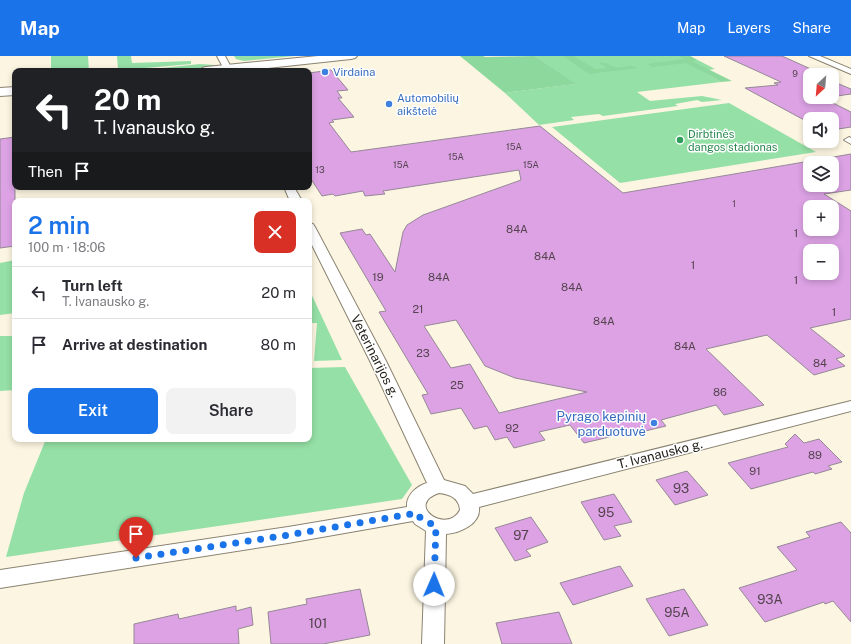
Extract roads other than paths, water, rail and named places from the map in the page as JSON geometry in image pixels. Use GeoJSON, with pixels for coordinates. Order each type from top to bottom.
{"type":"FeatureCollection","features":[{"type":"Feature","properties":{"kind":"highway"},"geometry":{"type":"LineString","coordinates":[[246,68],[351,56]]}},
{"type":"Feature","properties":{"kind":"highway"},"geometry":{"type":"LineString","coordinates":[[0,92],[12,91]]}},
{"type":"Feature","properties":{"kind":"street"},"geometry":{"type":"LineString","coordinates":[[221,56],[227,68]]}},
{"type":"Feature","properties":{"kind":"street"},"geometry":{"type":"LineString","coordinates":[[813,56],[851,72]]}},
{"type":"Feature","properties":{"kind":"street"},"geometry":{"type":"LineString","coordinates":[[836,66],[851,64]]}},
{"type":"Feature","properties":{"kind":"street","name":"Veterinarijos g."},"geometry":{"type":"LineString","coordinates":[[312,232],[378,361],[438,486]]}},
{"type":"Feature","properties":{"kind":"street","name":"T. Ivanausko g."},"geometry":{"type":"LineString","coordinates":[[469,502],[851,406]]}},
{"type":"Feature","properties":{"kind":"street"},"geometry":{"type":"LineString","coordinates":[[432,487],[452,487],[467,497],[469,502],[470,508],[464,519],[452,526],[436,526],[421,519],[417,513],[416,503],[421,493],[432,487]]}},
{"type":"Feature","properties":{"kind":"street"},"geometry":{"type":"LineString","coordinates":[[0,579],[288,535],[417,513]]}},
{"type":"Feature","properties":{"kind":"street"},"geometry":{"type":"LineString","coordinates":[[433,644],[436,526]]}},
{"type":"Feature","properties":{"kind":"place","name":"Virdaina"},"geometry":{"type":"Point","coordinates":[325,72]}},
{"type":"Feature","properties":{"kind":"place","name":"Automobilių aikštelė"},"geometry":{"type":"Point","coordinates":[389,104]}},
{"type":"Feature","properties":{"kind":"place","name":"Dirbtinės dangos stadionas"},"geometry":{"type":"Point","coordinates":[680,140]}},
{"type":"Feature","properties":{"kind":"place","name":"Pyrago kepinių parduotuvė"},"geometry":{"type":"Point","coordinates":[654,423]}}]}
